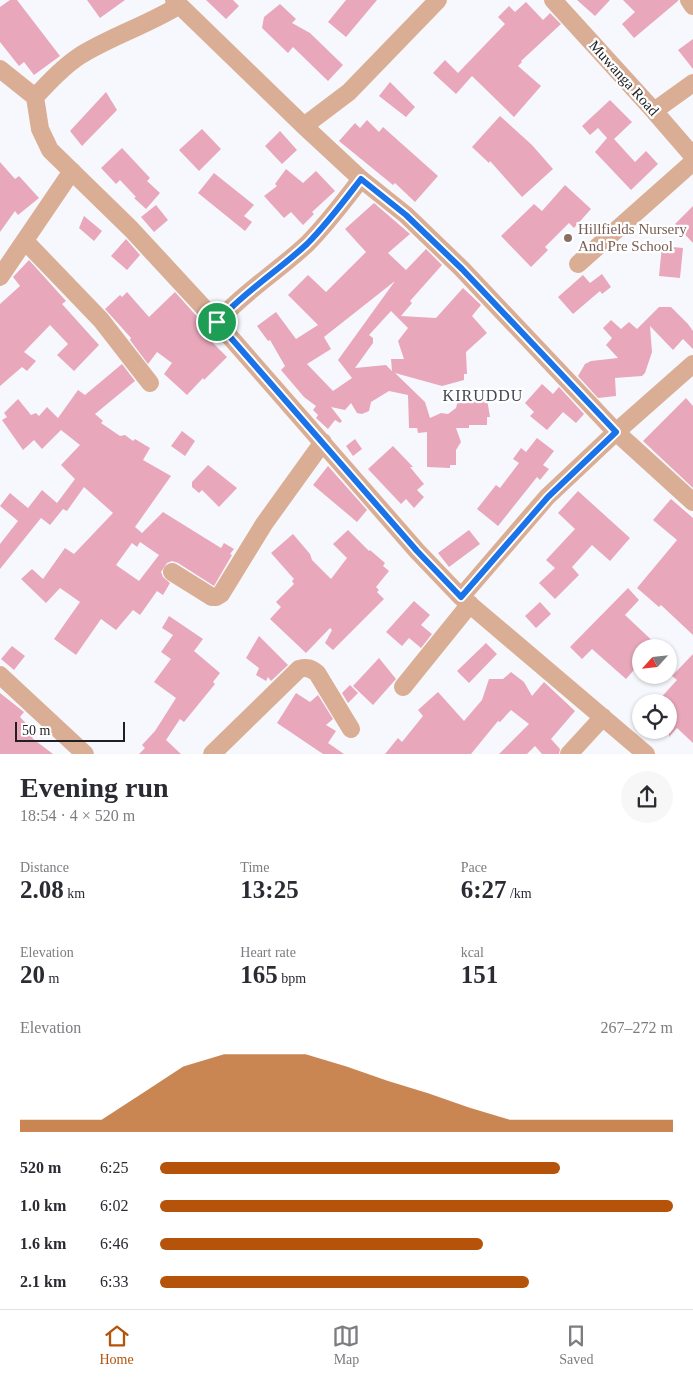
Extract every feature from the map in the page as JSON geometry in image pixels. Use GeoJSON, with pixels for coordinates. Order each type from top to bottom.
{"type":"FeatureCollection","features":[{"type":"Feature","properties":{"kind":"street"},"geometry":{"type":"LineString","coordinates":[[304,126],[349,92],[438,0]]}},
{"type":"Feature","properties":{"kind":"street","name":"Muwanga Road"},"geometry":{"type":"LineString","coordinates":[[554,0],[693,156]]}},
{"type":"Feature","properties":{"kind":"street"},"geometry":{"type":"LineString","coordinates":[[688,0],[693,6]]}},
{"type":"Feature","properties":{"kind":"street"},"geometry":{"type":"LineString","coordinates":[[35,97],[52,79],[80,56],[159,18],[176,3],[304,126],[361,179],[406,215],[462,269],[616,432],[693,502]]}},
{"type":"Feature","properties":{"kind":"street"},"geometry":{"type":"LineString","coordinates":[[0,68],[35,97],[40,130],[50,150],[131,229],[217,322],[417,551],[466,600],[646,754]]}},
{"type":"Feature","properties":{"kind":"street"},"geometry":{"type":"LineString","coordinates":[[654,111],[693,83]]}},
{"type":"Feature","properties":{"kind":"street"},"geometry":{"type":"LineString","coordinates":[[578,264],[693,162]]}},
{"type":"Feature","properties":{"kind":"street"},"geometry":{"type":"LineString","coordinates":[[0,277],[72,171]]}},
{"type":"Feature","properties":{"kind":"street"},"geometry":{"type":"LineString","coordinates":[[217,322],[249,291],[307,244],[342,205],[361,179]]}},
{"type":"Feature","properties":{"kind":"street"},"geometry":{"type":"LineString","coordinates":[[25,241],[101,320],[150,383]]}},
{"type":"Feature","properties":{"kind":"street"},"geometry":{"type":"LineString","coordinates":[[403,688],[466,600],[548,497],[616,432],[693,364]]}},
{"type":"Feature","properties":{"kind":"street"},"geometry":{"type":"LineString","coordinates":[[172,572],[212,597],[221,594],[264,524],[323,442]]}},
{"type":"Feature","properties":{"kind":"street"},"geometry":{"type":"LineString","coordinates":[[212,754],[299,669],[311,668],[317,673],[351,729]]}},
{"type":"Feature","properties":{"kind":"street"},"geometry":{"type":"LineString","coordinates":[[0,675],[84,754]]}},
{"type":"Feature","properties":{"kind":"street"},"geometry":{"type":"LineString","coordinates":[[568,754],[603,717]]}},
{"type":"Feature","properties":{"kind":"building"},"geometry":{"type":"Polygon","coordinates":[[[10,0],[17,0],[60,56],[34,75],[24,62],[19,66],[0,42],[0,7],[10,0]]]}},
{"type":"Feature","properties":{"kind":"building"},"geometry":{"type":"Polygon","coordinates":[[[87,0],[125,0],[100,18],[87,0]]]}},
{"type":"Feature","properties":{"kind":"building"},"geometry":{"type":"Polygon","coordinates":[[[206,0],[233,0],[239,6],[226,19],[206,0]]]}},
{"type":"Feature","properties":{"kind":"building"},"geometry":{"type":"Polygon","coordinates":[[[346,0],[377,0],[346,37],[328,22],[346,0]]]}},
{"type":"Feature","properties":{"kind":"building"},"geometry":{"type":"Polygon","coordinates":[[[577,0],[610,0],[595,16],[577,0]]]}},
{"type":"Feature","properties":{"kind":"building"},"geometry":{"type":"Polygon","coordinates":[[[623,0],[678,1],[634,38],[622,24],[635,12],[623,0]]]}},
{"type":"Feature","properties":{"kind":"building"},"geometry":{"type":"Polygon","coordinates":[[[526,2],[543,20],[550,13],[561,24],[518,66],[541,86],[514,117],[472,76],[456,94],[433,73],[445,60],[458,73],[505,24],[498,17],[509,6],[515,12],[526,2]]]}},
{"type":"Feature","properties":{"kind":"building"},"geometry":{"type":"Polygon","coordinates":[[[280,4],[296,19],[292,23],[310,33],[343,65],[328,81],[293,47],[288,53],[262,28],[264,17],[280,4]]]}},
{"type":"Feature","properties":{"kind":"building"},"geometry":{"type":"Polygon","coordinates":[[[693,39],[693,69],[678,50],[693,39]]]}},
{"type":"Feature","properties":{"kind":"building"},"geometry":{"type":"Polygon","coordinates":[[[390,82],[415,107],[406,117],[379,96],[390,82]]]}},
{"type":"Feature","properties":{"kind":"building"},"geometry":{"type":"Polygon","coordinates":[[[106,92],[117,110],[82,146],[70,131],[106,92]]]}},
{"type":"Feature","properties":{"kind":"building"},"geometry":{"type":"Polygon","coordinates":[[[610,100],[632,122],[614,139],[635,162],[646,151],[658,164],[631,190],[595,152],[607,138],[598,128],[590,135],[582,126],[610,100]]]}},
{"type":"Feature","properties":{"kind":"building"},"geometry":{"type":"Polygon","coordinates":[[[500,116],[532,145],[553,169],[522,197],[490,161],[489,163],[472,147],[500,116]]]}},
{"type":"Feature","properties":{"kind":"building"},"geometry":{"type":"Polygon","coordinates":[[[367,120],[379,132],[383,127],[438,176],[415,202],[395,183],[393,185],[339,141],[355,123],[360,128],[367,120]]]}},
{"type":"Feature","properties":{"kind":"building"},"geometry":{"type":"Polygon","coordinates":[[[202,129],[221,149],[199,171],[179,150],[202,129]]]}},
{"type":"Feature","properties":{"kind":"building"},"geometry":{"type":"Polygon","coordinates":[[[280,131],[297,150],[282,164],[265,146],[280,131]]]}},
{"type":"Feature","properties":{"kind":"building"},"geometry":{"type":"Polygon","coordinates":[[[122,148],[150,178],[147,181],[160,193],[146,209],[134,198],[136,197],[120,180],[116,184],[101,168],[122,148]]]}},
{"type":"Feature","properties":{"kind":"building"},"geometry":{"type":"Polygon","coordinates":[[[0,162],[15,179],[19,176],[39,198],[18,215],[15,211],[0,232],[0,162]]]}},
{"type":"Feature","properties":{"kind":"building"},"geometry":{"type":"Polygon","coordinates":[[[286,169],[303,183],[316,171],[335,191],[312,212],[314,214],[303,225],[291,212],[284,218],[264,196],[277,186],[275,184],[286,169]]]}},
{"type":"Feature","properties":{"kind":"building"},"geometry":{"type":"Polygon","coordinates":[[[214,173],[254,205],[244,216],[252,222],[245,231],[198,193],[214,173]]]}},
{"type":"Feature","properties":{"kind":"building"},"geometry":{"type":"Polygon","coordinates":[[[565,185],[591,209],[574,228],[569,223],[545,247],[548,250],[531,267],[501,236],[534,204],[542,211],[565,185]]]}},
{"type":"Feature","properties":{"kind":"building"},"geometry":{"type":"Polygon","coordinates":[[[374,203],[410,234],[388,253],[406,270],[426,249],[442,265],[410,301],[412,303],[401,316],[436,318],[463,288],[481,305],[472,316],[487,333],[466,352],[467,374],[464,374],[464,380],[442,386],[395,373],[425,402],[430,418],[441,413],[448,414],[456,408],[461,389],[472,399],[487,399],[490,417],[487,417],[487,425],[469,425],[469,428],[456,428],[461,442],[456,450],[456,465],[450,465],[450,468],[427,467],[427,432],[418,433],[417,428],[409,428],[408,395],[389,391],[371,402],[369,411],[362,414],[357,413],[351,403],[345,410],[331,407],[342,421],[340,423],[335,420],[328,429],[316,418],[318,415],[313,410],[316,406],[304,397],[281,370],[285,366],[270,340],[268,341],[257,326],[276,312],[296,339],[318,325],[288,295],[308,275],[326,292],[366,252],[345,229],[374,203]],[[395,281],[324,337],[331,349],[307,364],[333,391],[352,378],[338,360],[395,281]],[[391,311],[369,335],[373,338],[373,343],[355,368],[386,365],[392,371],[391,359],[404,359],[398,341],[408,328],[391,311]]]}},
{"type":"Feature","properties":{"kind":"building"},"geometry":{"type":"Polygon","coordinates":[[[156,205],[168,220],[154,232],[141,217],[156,205]]]}},
{"type":"Feature","properties":{"kind":"building"},"geometry":{"type":"Polygon","coordinates":[[[693,206],[693,243],[675,224],[693,206]]]}},
{"type":"Feature","properties":{"kind":"building"},"geometry":{"type":"Polygon","coordinates":[[[84,216],[102,231],[94,241],[79,228],[84,216]]]}},
{"type":"Feature","properties":{"kind":"building"},"geometry":{"type":"Polygon","coordinates":[[[126,239],[140,255],[127,270],[111,256],[126,239]]]}},
{"type":"Feature","properties":{"kind":"building"},"geometry":{"type":"Polygon","coordinates":[[[662,246],[683,248],[680,278],[659,276],[662,246]]]}},
{"type":"Feature","properties":{"kind":"building"},"geometry":{"type":"Polygon","coordinates":[[[29,260],[66,301],[62,304],[99,345],[74,371],[57,355],[68,344],[50,325],[24,352],[36,361],[27,371],[22,367],[0,386],[0,304],[20,286],[13,277],[29,260]]]}},
{"type":"Feature","properties":{"kind":"building"},"geometry":{"type":"Polygon","coordinates":[[[602,274],[611,287],[602,294],[600,291],[573,314],[558,297],[583,275],[590,283],[602,274]]]}},
{"type":"Feature","properties":{"kind":"building"},"geometry":{"type":"Polygon","coordinates":[[[127,292],[149,317],[175,292],[210,331],[206,336],[227,357],[187,395],[164,374],[172,363],[157,352],[148,364],[130,340],[131,338],[105,309],[120,295],[122,297],[127,292]]]}},
{"type":"Feature","properties":{"kind":"building"},"geometry":{"type":"Polygon","coordinates":[[[659,307],[671,307],[688,324],[693,331],[693,349],[683,339],[673,350],[650,326],[652,352],[645,373],[642,376],[615,378],[616,396],[598,398],[578,376],[585,364],[591,361],[618,358],[606,345],[612,338],[603,328],[611,320],[621,329],[629,322],[637,329],[659,307]]]}},
{"type":"Feature","properties":{"kind":"building"},"geometry":{"type":"Polygon","coordinates":[[[122,364],[135,381],[95,414],[103,421],[101,423],[120,436],[125,435],[133,441],[135,439],[150,448],[143,460],[171,476],[135,527],[142,533],[163,512],[221,548],[224,543],[234,549],[214,586],[178,563],[172,561],[167,563],[161,572],[163,577],[170,583],[163,595],[157,591],[140,615],[133,610],[116,630],[101,619],[76,655],[54,639],[80,602],[60,588],[46,603],[21,579],[32,569],[43,579],[65,548],[74,554],[113,513],[84,487],[67,511],[63,509],[50,525],[41,518],[0,569],[0,544],[18,521],[0,506],[10,493],[28,508],[42,490],[57,503],[75,479],[61,465],[80,445],[61,430],[42,449],[34,440],[23,450],[2,420],[7,417],[4,413],[18,399],[31,415],[36,413],[39,416],[47,407],[58,418],[78,390],[85,395],[122,364]],[[140,542],[137,547],[132,543],[116,565],[139,581],[159,555],[140,542]]]}},
{"type":"Feature","properties":{"kind":"building"},"geometry":{"type":"Polygon","coordinates":[[[542,384],[553,394],[559,387],[584,414],[576,423],[563,412],[547,430],[530,416],[534,412],[525,403],[542,384]]]}},
{"type":"Feature","properties":{"kind":"building"},"geometry":{"type":"Polygon","coordinates":[[[686,398],[693,406],[693,488],[643,441],[686,398]]]}},
{"type":"Feature","properties":{"kind":"building"},"geometry":{"type":"Polygon","coordinates":[[[182,431],[195,441],[185,456],[171,446],[182,431]]]}},
{"type":"Feature","properties":{"kind":"building"},"geometry":{"type":"Polygon","coordinates":[[[537,438],[554,451],[543,465],[549,469],[540,480],[537,477],[498,526],[477,509],[496,485],[500,488],[519,463],[513,459],[521,448],[526,452],[537,438]]]}},
{"type":"Feature","properties":{"kind":"building"},"geometry":{"type":"Polygon","coordinates":[[[355,439],[362,449],[353,456],[346,446],[355,439]]]}},
{"type":"Feature","properties":{"kind":"building"},"geometry":{"type":"Polygon","coordinates":[[[393,446],[413,467],[410,467],[424,484],[417,490],[424,497],[414,508],[406,499],[401,504],[368,469],[393,446]]]}},
{"type":"Feature","properties":{"kind":"building"},"geometry":{"type":"Polygon","coordinates":[[[208,465],[237,488],[219,507],[202,490],[199,493],[192,487],[192,482],[208,465]]]}},
{"type":"Feature","properties":{"kind":"building"},"geometry":{"type":"Polygon","coordinates":[[[328,466],[367,510],[357,522],[313,485],[328,466]]]}},
{"type":"Feature","properties":{"kind":"building"},"geometry":{"type":"Polygon","coordinates":[[[578,491],[630,538],[610,561],[592,545],[572,567],[579,575],[555,599],[539,583],[555,568],[546,560],[575,529],[558,513],[578,491]]]}},
{"type":"Feature","properties":{"kind":"building"},"geometry":{"type":"Polygon","coordinates":[[[671,499],[693,518],[693,635],[661,605],[659,607],[637,588],[677,540],[653,520],[671,499]]]}},
{"type":"Feature","properties":{"kind":"building"},"geometry":{"type":"Polygon","coordinates":[[[348,530],[369,551],[385,563],[383,566],[389,571],[376,587],[379,590],[377,592],[384,599],[333,650],[325,643],[332,630],[330,628],[306,653],[270,619],[281,607],[276,602],[294,584],[292,581],[294,579],[271,553],[293,534],[310,554],[312,560],[331,579],[347,558],[333,544],[348,530]]]}},
{"type":"Feature","properties":{"kind":"building"},"geometry":{"type":"Polygon","coordinates":[[[469,530],[480,544],[449,567],[438,553],[469,530]]]}},
{"type":"Feature","properties":{"kind":"building"},"geometry":{"type":"Polygon","coordinates":[[[628,588],[639,600],[625,615],[650,639],[632,639],[632,672],[626,679],[592,649],[582,659],[570,647],[628,588]]]}},
{"type":"Feature","properties":{"kind":"building"},"geometry":{"type":"Polygon","coordinates":[[[414,601],[430,615],[421,625],[432,634],[421,648],[409,638],[402,646],[386,632],[414,601]]]}},
{"type":"Feature","properties":{"kind":"building"},"geometry":{"type":"Polygon","coordinates":[[[540,602],[551,614],[536,628],[525,616],[540,602]]]}},
{"type":"Feature","properties":{"kind":"building"},"geometry":{"type":"Polygon","coordinates":[[[169,616],[203,639],[194,651],[220,673],[213,682],[215,684],[184,722],[180,719],[166,740],[181,754],[139,754],[145,748],[142,745],[155,731],[176,698],[154,682],[171,659],[161,652],[173,635],[162,628],[169,616]]]}},
{"type":"Feature","properties":{"kind":"building"},"geometry":{"type":"Polygon","coordinates":[[[259,636],[288,665],[271,681],[268,677],[266,681],[256,675],[259,668],[246,658],[259,636]]]}},
{"type":"Feature","properties":{"kind":"building"},"geometry":{"type":"Polygon","coordinates":[[[486,643],[497,654],[469,683],[457,671],[486,643]]]}},
{"type":"Feature","properties":{"kind":"building"},"geometry":{"type":"Polygon","coordinates":[[[12,646],[25,656],[14,670],[1,659],[12,646]]]}},
{"type":"Feature","properties":{"kind":"building"},"geometry":{"type":"Polygon","coordinates":[[[693,654],[693,743],[677,728],[677,694],[664,694],[673,684],[678,684],[678,670],[693,654]]]}},
{"type":"Feature","properties":{"kind":"building"},"geometry":{"type":"Polygon","coordinates":[[[379,658],[396,679],[373,705],[353,686],[379,658]]]}},
{"type":"Feature","properties":{"kind":"building"},"geometry":{"type":"Polygon","coordinates":[[[511,672],[524,682],[532,696],[544,682],[575,711],[551,739],[560,749],[559,754],[542,754],[535,746],[527,754],[499,754],[529,724],[511,710],[500,722],[498,721],[471,754],[385,754],[398,738],[402,742],[423,716],[418,710],[438,692],[464,721],[482,700],[489,679],[503,679],[511,672]]]}},
{"type":"Feature","properties":{"kind":"building"},"geometry":{"type":"Polygon","coordinates":[[[350,685],[358,693],[348,703],[342,693],[350,685]]]}},
{"type":"Feature","properties":{"kind":"building"},"geometry":{"type":"Polygon","coordinates":[[[0,693],[24,712],[20,717],[36,734],[32,738],[53,754],[0,754],[0,693]]]}},
{"type":"Feature","properties":{"kind":"building"},"geometry":{"type":"Polygon","coordinates":[[[296,693],[310,702],[318,695],[333,719],[326,725],[336,731],[328,743],[344,754],[323,754],[277,723],[296,693]]]}},
{"type":"Feature","properties":{"kind":"place","name":"Hillfields Nursery And Pre School"},"geometry":{"type":"Point","coordinates":[568,238]}},
{"type":"Feature","properties":{"kind":"district","name":"KIRUDDU"},"geometry":{"type":"Point","coordinates":[483,395]}},
{"type":"Feature","properties":{"kind":"route"},"geometry":{"type":"LineString","coordinates":[[361,179],[406,215],[462,269],[616,432],[548,497],[461,597],[417,551],[217,322],[261,280],[307,244],[342,205],[361,179]]}}]}
